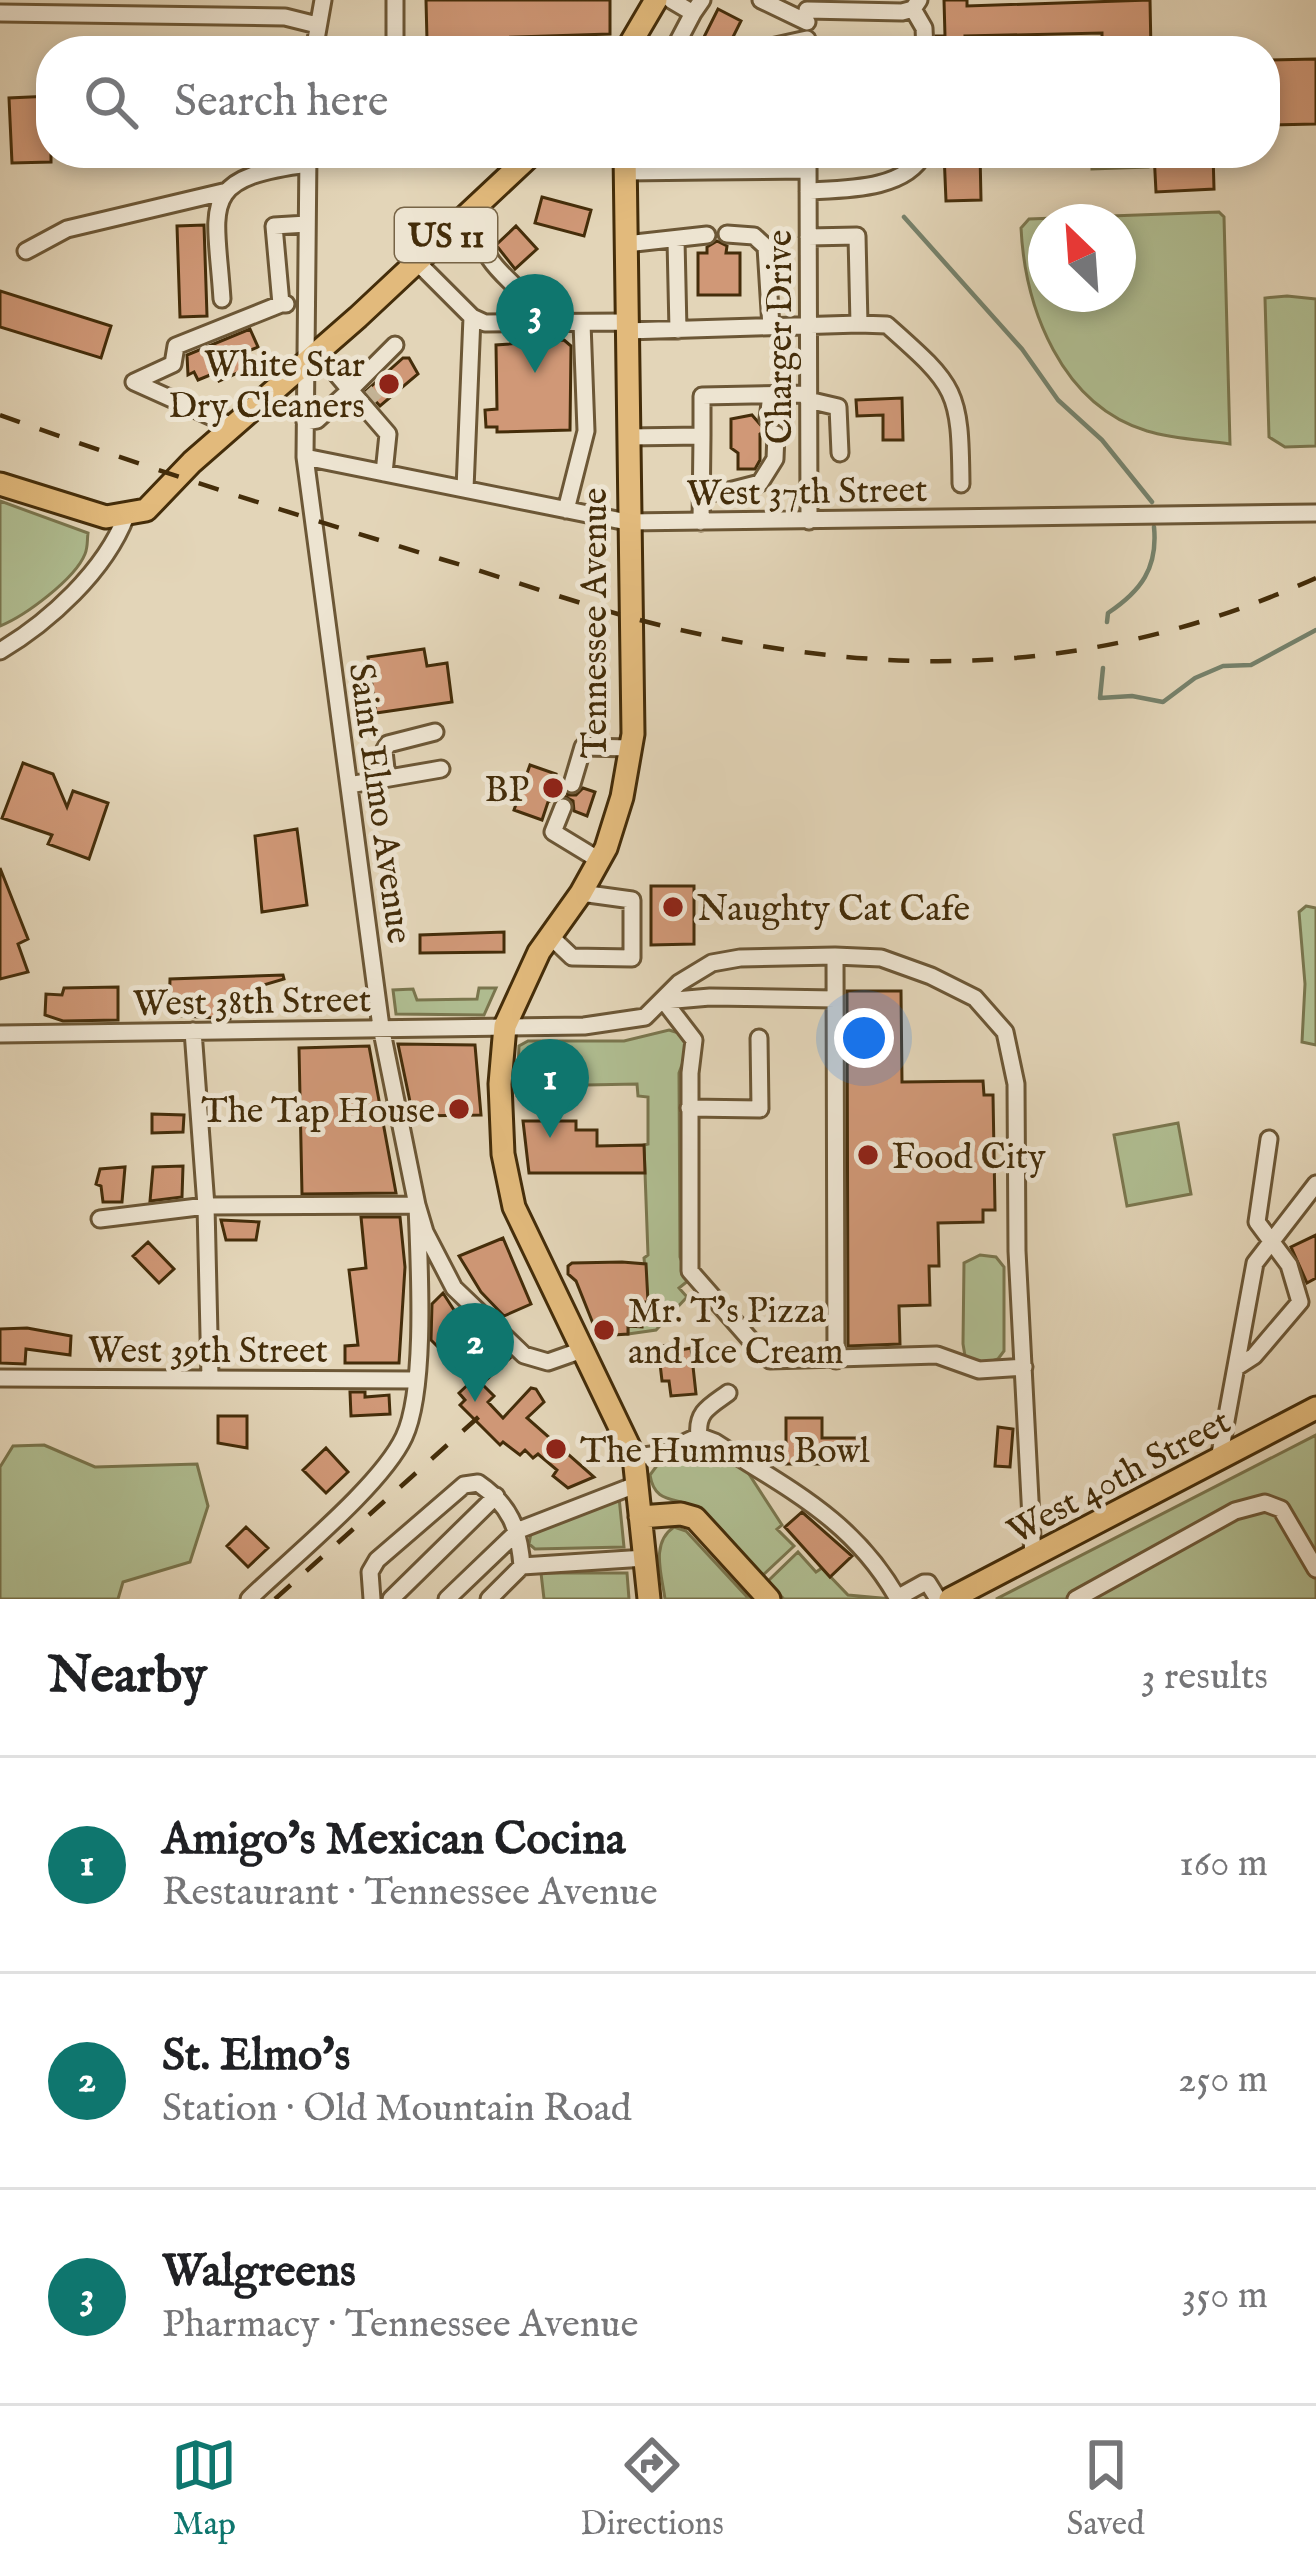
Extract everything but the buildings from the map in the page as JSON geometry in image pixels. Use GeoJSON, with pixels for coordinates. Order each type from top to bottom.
{"type":"FeatureCollection","features":[{"type":"Feature","properties":{"kind":"main road"},"geometry":{"type":"LineString","coordinates":[[635,36],[656,0]]}},
{"type":"Feature","properties":{"kind":"main road","name":"US 11"},"geometry":{"type":"LineString","coordinates":[[126,516],[146,510],[161,498],[192,461],[517,168]]}},
{"type":"Feature","properties":{"kind":"main road","name":"Tennessee Avenue"},"geometry":{"type":"LineString","coordinates":[[625,168],[631,748],[622,797],[599,860],[522,984],[505,1026],[500,1084],[503,1154],[513,1202],[634,1457],[649,1599]]}},
{"type":"Feature","properties":{"kind":"main road"},"geometry":{"type":"LineString","coordinates":[[0,484],[106,517],[126,516]]}},
{"type":"Feature","properties":{"kind":"main road","name":"West 40th Street"},"geometry":{"type":"LineString","coordinates":[[950,1599],[1316,1408]]}},
{"type":"Feature","properties":{"kind":"main road"},"geometry":{"type":"LineString","coordinates":[[640,1517],[681,1514],[695,1518],[769,1599]]}},
{"type":"Feature","properties":{"kind":"street"},"geometry":{"type":"LineString","coordinates":[[316,36],[323,0]]}},
{"type":"Feature","properties":{"kind":"street"},"geometry":{"type":"LineString","coordinates":[[395,0],[395,36]]}},
{"type":"Feature","properties":{"kind":"street"},"geometry":{"type":"LineString","coordinates":[[671,0],[698,6],[681,36]]}},
{"type":"Feature","properties":{"kind":"street"},"geometry":{"type":"LineString","coordinates":[[762,0],[807,24],[916,4],[924,36]]}},
{"type":"Feature","properties":{"kind":"street"},"geometry":{"type":"LineString","coordinates":[[0,13],[285,17],[317,26]]}},
{"type":"Feature","properties":{"kind":"street"},"geometry":{"type":"LineString","coordinates":[[26,250],[67,230],[223,192],[274,168]]}},
{"type":"Feature","properties":{"kind":"street","name":"Saint Elmo Avenue"},"geometry":{"type":"LineString","coordinates":[[308,168],[306,302],[311,357],[305,457],[381,1028],[417,1205],[425,1232],[454,1288],[524,1355],[548,1362],[585,1349]]}},
{"type":"Feature","properties":{"kind":"street"},"geometry":{"type":"LineString","coordinates":[[642,168],[656,172],[730,168]]}},
{"type":"Feature","properties":{"kind":"street","name":"Charger Drive"},"geometry":{"type":"LineString","coordinates":[[808,168],[809,521]]}},
{"type":"Feature","properties":{"kind":"street"},"geometry":{"type":"LineString","coordinates":[[808,191],[860,187],[916,168]]}},
{"type":"Feature","properties":{"kind":"street"},"geometry":{"type":"LineString","coordinates":[[222,299],[216,207],[223,192]]}},
{"type":"Feature","properties":{"kind":"street"},"geometry":{"type":"LineString","coordinates":[[466,215],[483,237],[491,261],[528,298],[535,323]]}},
{"type":"Feature","properties":{"kind":"street"},"geometry":{"type":"LineString","coordinates":[[281,304],[274,226],[307,224]]}},
{"type":"Feature","properties":{"kind":"street"},"geometry":{"type":"LineString","coordinates":[[727,234],[754,236],[766,247],[771,327]]}},
{"type":"Feature","properties":{"kind":"street"},"geometry":{"type":"LineString","coordinates":[[626,244],[707,236]]}},
{"type":"Feature","properties":{"kind":"street"},"geometry":{"type":"LineString","coordinates":[[808,237],[857,236],[859,324]]}},
{"type":"Feature","properties":{"kind":"street"},"geometry":{"type":"LineString","coordinates":[[676,240],[677,329]]}},
{"type":"Feature","properties":{"kind":"street"},"geometry":{"type":"LineString","coordinates":[[417,262],[472,317],[484,322],[677,329],[887,325],[939,370],[960,422],[961,484]]}},
{"type":"Feature","properties":{"kind":"street"},"geometry":{"type":"LineString","coordinates":[[228,431],[134,382],[173,364],[176,346],[281,304],[306,302]]}},
{"type":"Feature","properties":{"kind":"street"},"geometry":{"type":"LineString","coordinates":[[465,489],[472,317]]}},
{"type":"Feature","properties":{"kind":"street"},"geometry":{"type":"LineString","coordinates":[[566,510],[586,431],[582,322]]}},
{"type":"Feature","properties":{"kind":"street"},"geometry":{"type":"LineString","coordinates":[[305,422],[358,391],[395,345]]}},
{"type":"Feature","properties":{"kind":"street"},"geometry":{"type":"LineString","coordinates":[[311,357],[358,391],[388,434]]}},
{"type":"Feature","properties":{"kind":"street"},"geometry":{"type":"LineString","coordinates":[[701,522],[702,396],[772,418],[808,397],[838,407],[840,453]]}},
{"type":"Feature","properties":{"kind":"street"},"geometry":{"type":"LineString","coordinates":[[380,406],[389,420],[384,473]]}},
{"type":"Feature","properties":{"kind":"street"},"geometry":{"type":"LineString","coordinates":[[701,492],[760,483],[775,459],[772,418]]}},
{"type":"Feature","properties":{"kind":"street"},"geometry":{"type":"LineString","coordinates":[[627,437],[702,436]]}},
{"type":"Feature","properties":{"kind":"street","name":"West 37th Street"},"geometry":{"type":"LineString","coordinates":[[305,457],[627,522],[1316,513]]}},
{"type":"Feature","properties":{"kind":"street"},"geometry":{"type":"LineString","coordinates":[[0,651],[69,596],[118,537],[126,516]]}},
{"type":"Feature","properties":{"kind":"street"},"geometry":{"type":"LineString","coordinates":[[387,778],[384,751],[388,744],[435,732]]}},
{"type":"Feature","properties":{"kind":"street"},"geometry":{"type":"LineString","coordinates":[[572,784],[583,747],[631,748]]}},
{"type":"Feature","properties":{"kind":"street"},"geometry":{"type":"LineString","coordinates":[[349,785],[441,769]]}},
{"type":"Feature","properties":{"kind":"street"},"geometry":{"type":"LineString","coordinates":[[563,807],[553,832],[599,860]]}},
{"type":"Feature","properties":{"kind":"street"},"geometry":{"type":"LineString","coordinates":[[550,936],[572,957],[632,958],[632,900],[581,893]]}},
{"type":"Feature","properties":{"kind":"street"},"geometry":{"type":"LineString","coordinates":[[836,956],[836,1360]]}},
{"type":"Feature","properties":{"kind":"street"},"geometry":{"type":"LineString","coordinates":[[664,1001],[679,983],[712,963],[881,958],[975,998],[1005,1032],[1016,1084],[1017,1251],[1033,1557]]}},
{"type":"Feature","properties":{"kind":"street"},"geometry":{"type":"LineString","coordinates":[[664,1001],[835,999]]}},
{"type":"Feature","properties":{"kind":"street"},"geometry":{"type":"LineString","coordinates":[[664,1001],[694,1040],[689,1108],[690,1271],[770,1360],[937,1355],[979,1370],[1025,1375]]}},
{"type":"Feature","properties":{"kind":"street","name":"West 38th Street"},"geometry":{"type":"LineString","coordinates":[[0,1034],[629,1021],[645,1017],[664,1001]]}},
{"type":"Feature","properties":{"kind":"street"},"geometry":{"type":"LineString","coordinates":[[193,1031],[206,1206],[211,1378]]}},
{"type":"Feature","properties":{"kind":"street"},"geometry":{"type":"LineString","coordinates":[[689,1108],[760,1109],[759,1038]]}},
{"type":"Feature","properties":{"kind":"street"},"geometry":{"type":"LineString","coordinates":[[1237,1367],[1254,1356],[1300,1302],[1289,1265],[1257,1222],[1269,1139]]}},
{"type":"Feature","properties":{"kind":"street"},"geometry":{"type":"LineString","coordinates":[[1219,1459],[1255,1263],[1316,1184]]}},
{"type":"Feature","properties":{"kind":"street"},"geometry":{"type":"LineString","coordinates":[[100,1219],[206,1206],[417,1205],[420,1292],[415,1380],[405,1436],[389,1460],[249,1599]]}},
{"type":"Feature","properties":{"kind":"street","name":"West 39th Street"},"geometry":{"type":"LineString","coordinates":[[0,1378],[415,1380]]}},
{"type":"Feature","properties":{"kind":"street"},"geometry":{"type":"LineString","coordinates":[[699,1436],[697,1422],[704,1410],[728,1394]]}},
{"type":"Feature","properties":{"kind":"street"},"geometry":{"type":"LineString","coordinates":[[634,1457],[659,1454],[699,1436]]}},
{"type":"Feature","properties":{"kind":"street"},"geometry":{"type":"LineString","coordinates":[[699,1436],[814,1502],[881,1569],[898,1598],[928,1583],[938,1599]]}},
{"type":"Feature","properties":{"kind":"street"},"geometry":{"type":"LineString","coordinates":[[372,1599],[370,1572],[376,1561],[454,1490],[478,1483],[496,1496],[519,1530],[522,1566]]}},
{"type":"Feature","properties":{"kind":"street"},"geometry":{"type":"LineString","coordinates":[[447,1599],[519,1530],[638,1484]]}},
{"type":"Feature","properties":{"kind":"street"},"geometry":{"type":"LineString","coordinates":[[391,1599],[496,1496]]}},
{"type":"Feature","properties":{"kind":"street"},"geometry":{"type":"LineString","coordinates":[[1076,1599],[1235,1511],[1265,1503],[1281,1509],[1309,1536],[1316,1569]]}},
{"type":"Feature","properties":{"kind":"street"},"geometry":{"type":"LineString","coordinates":[[489,1599],[522,1566],[645,1558]]}},
{"type":"Feature","properties":{"kind":"green space"},"geometry":{"type":"Polygon","coordinates":[[[1219,212],[1224,217],[1230,444],[1147,431],[1117,418],[1070,376],[1037,312],[1136,312],[1136,215],[1219,212]]]}},
{"type":"Feature","properties":{"kind":"green space"},"geometry":{"type":"Polygon","coordinates":[[[1028,220],[1028,280],[1024,259],[1021,228],[1028,220]]]}},
{"type":"Feature","properties":{"kind":"green space"},"geometry":{"type":"Polygon","coordinates":[[[1265,298],[1316,299],[1316,446],[1285,447],[1269,437],[1265,298]]]}},
{"type":"Feature","properties":{"kind":"green space"},"geometry":{"type":"Polygon","coordinates":[[[0,501],[88,533],[85,554],[71,574],[35,605],[0,626],[0,501]]]}},
{"type":"Feature","properties":{"kind":"green space"},"geometry":{"type":"Polygon","coordinates":[[[1306,906],[1316,908],[1316,1045],[1302,1042],[1305,984],[1299,912],[1306,906]]]}},
{"type":"Feature","properties":{"kind":"green space"},"geometry":{"type":"Polygon","coordinates":[[[479,988],[496,988],[484,1015],[396,1014],[393,990],[413,989],[417,1000],[477,999],[479,988]]]}},
{"type":"Feature","properties":{"kind":"green space"},"geometry":{"type":"Polygon","coordinates":[[[669,1030],[682,1034],[687,1051],[679,1073],[680,1257],[689,1280],[679,1288],[687,1297],[656,1330],[628,1334],[628,1326],[642,1326],[643,1302],[648,1302],[644,1145],[648,1144],[648,1097],[638,1096],[637,1084],[534,1086],[532,1101],[523,1101],[517,1096],[519,1046],[528,1041],[624,1041],[669,1030]]]}},
{"type":"Feature","properties":{"kind":"green space"},"geometry":{"type":"Polygon","coordinates":[[[1178,1123],[1191,1194],[1127,1206],[1114,1135],[1178,1123]]]}},
{"type":"Feature","properties":{"kind":"green space"},"geometry":{"type":"Polygon","coordinates":[[[980,1255],[996,1257],[1004,1267],[1004,1351],[998,1359],[983,1364],[965,1356],[963,1344],[964,1263],[980,1255]]]}},
{"type":"Feature","properties":{"kind":"green space"},"geometry":{"type":"Polygon","coordinates":[[[1316,1435],[1316,1599],[996,1599],[1316,1435]]]}},
{"type":"Feature","properties":{"kind":"green space"},"geometry":{"type":"Polygon","coordinates":[[[698,1444],[745,1468],[782,1525],[777,1529],[794,1546],[762,1576],[708,1517],[662,1496],[653,1485],[650,1475],[658,1464],[682,1458],[698,1444]]]}},
{"type":"Feature","properties":{"kind":"green space"},"geometry":{"type":"Polygon","coordinates":[[[44,1445],[95,1467],[197,1464],[208,1506],[190,1562],[123,1582],[118,1599],[0,1599],[0,1467],[13,1446],[44,1445]]]}},
{"type":"Feature","properties":{"kind":"green space"},"geometry":{"type":"Polygon","coordinates":[[[619,1497],[624,1547],[535,1549],[529,1544],[531,1533],[619,1497]]]}},
{"type":"Feature","properties":{"kind":"green space"},"geometry":{"type":"Polygon","coordinates":[[[674,1527],[686,1531],[749,1599],[665,1599],[660,1550],[674,1527]]]}},
{"type":"Feature","properties":{"kind":"green space"},"geometry":{"type":"Polygon","coordinates":[[[798,1552],[848,1595],[892,1599],[784,1599],[767,1582],[798,1552]]]}},
{"type":"Feature","properties":{"kind":"green space"},"geometry":{"type":"Polygon","coordinates":[[[541,1573],[627,1573],[629,1599],[544,1599],[541,1573]]]}},
{"type":"Feature","properties":{"kind":"waterway"},"geometry":{"type":"LineString","coordinates":[[904,217],[1022,349],[1058,400],[1102,440],[1152,502]]}},
{"type":"Feature","properties":{"kind":"waterway"},"geometry":{"type":"LineString","coordinates":[[1107,622],[1108,613],[1145,577],[1153,555],[1154,527]]}},
{"type":"Feature","properties":{"kind":"waterway"},"geometry":{"type":"LineString","coordinates":[[1103,668],[1100,698],[1132,696],[1163,702],[1195,678],[1223,666],[1251,665],[1316,630]]}},
{"type":"Feature","properties":{"kind":"tunnel"},"geometry":{"type":"LineString","coordinates":[[366,391],[380,406]]}},
{"type":"Feature","properties":{"kind":"railway"},"geometry":{"type":"LineString","coordinates":[[0,415],[220,490],[617,614],[760,646],[922,661],[1079,650],[1157,634],[1236,610],[1316,578]]}},
{"type":"Feature","properties":{"kind":"railway"},"geometry":{"type":"LineString","coordinates":[[275,1599],[483,1413]]}},
{"type":"Feature","properties":{"kind":"place","name":"Walgreens"},"geometry":{"type":"Point","coordinates":[535,373]}},
{"type":"Feature","properties":{"kind":"place","name":"White Star Dry Cleaners"},"geometry":{"type":"Point","coordinates":[389,384]}},
{"type":"Feature","properties":{"kind":"place","name":"BP"},"geometry":{"type":"Point","coordinates":[553,788]}},
{"type":"Feature","properties":{"kind":"place","name":"Naughty Cat Cafe"},"geometry":{"type":"Point","coordinates":[673,907]}},
{"type":"Feature","properties":{"kind":"place","name":"The Tap House"},"geometry":{"type":"Point","coordinates":[459,1109]}},
{"type":"Feature","properties":{"kind":"place","name":"Amigo's Mexican Cocina"},"geometry":{"type":"Point","coordinates":[550,1138]}},
{"type":"Feature","properties":{"kind":"place","name":"Food City"},"geometry":{"type":"Point","coordinates":[868,1155]}},
{"type":"Feature","properties":{"kind":"place","name":"Mr. T's Pizza and Ice Cream"},"geometry":{"type":"Point","coordinates":[604,1330]}},
{"type":"Feature","properties":{"kind":"place","name":"St. Elmo's"},"geometry":{"type":"Point","coordinates":[475,1402]}},
{"type":"Feature","properties":{"kind":"place","name":"The Hummus Bowl"},"geometry":{"type":"Point","coordinates":[556,1449]}}]}
